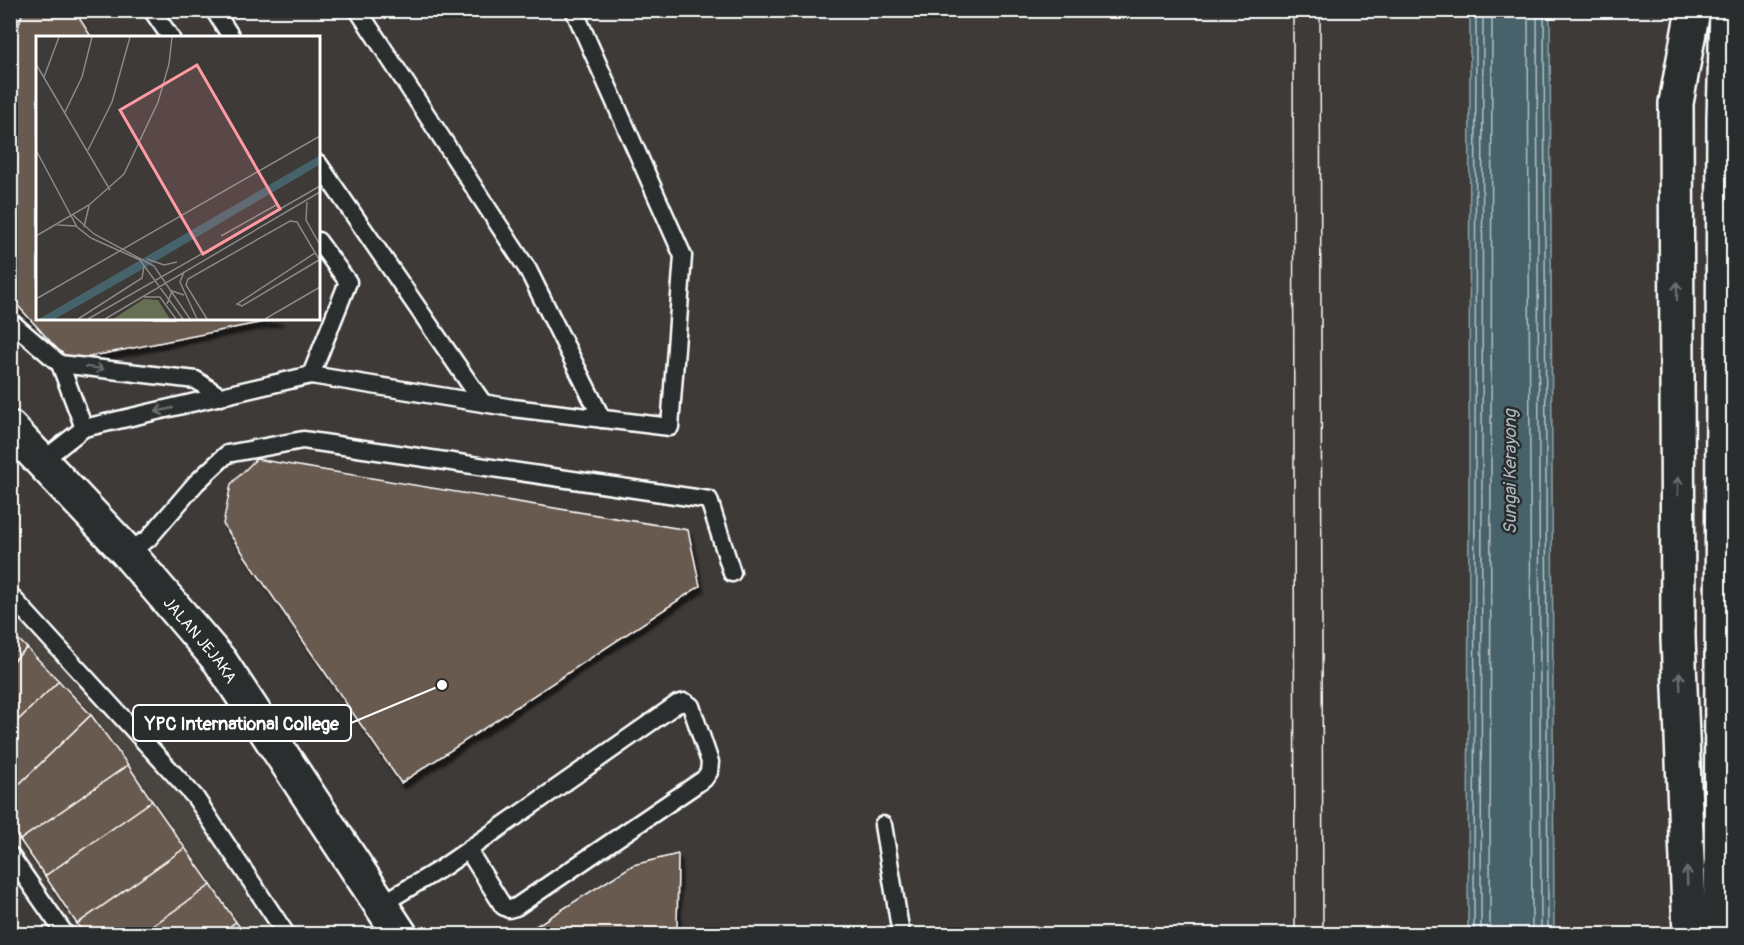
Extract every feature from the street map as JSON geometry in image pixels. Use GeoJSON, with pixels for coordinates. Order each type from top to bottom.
{"type":"FeatureCollection","features":[{"type":"Feature","properties":{"kind":"main road"},"geometry":{"type":"LineString","coordinates":[[1690,934],[1678,638],[1676,103],[1693,10]]}},
{"type":"Feature","properties":{"kind":"main road"},"geometry":{"type":"LineString","coordinates":[[1721,934],[1724,129],[1727,10]]}},
{"type":"Feature","properties":{"kind":"main road","name":"JALAN JEJAKA"},"geometry":{"type":"LineString","coordinates":[[10,428],[127,552],[220,661],[400,934]]}},
{"type":"Feature","properties":{"kind":"lane"},"geometry":{"type":"LineString","coordinates":[[152,10],[170,36]]}},
{"type":"Feature","properties":{"kind":"lane"},"geometry":{"type":"LineString","coordinates":[[214,10],[231,36]]}},
{"type":"Feature","properties":{"kind":"lane"},"geometry":{"type":"LineString","coordinates":[[358,10],[528,270],[602,419]]}},
{"type":"Feature","properties":{"kind":"lane"},"geometry":{"type":"LineString","coordinates":[[42,461],[84,428],[311,375],[483,403],[670,427],[683,256],[574,10]]}},
{"type":"Feature","properties":{"kind":"lane"},"geometry":{"type":"LineString","coordinates":[[320,165],[483,403]]}},
{"type":"Feature","properties":{"kind":"lane"},"geometry":{"type":"LineString","coordinates":[[311,375],[348,282],[320,244]]}},
{"type":"Feature","properties":{"kind":"lane"},"geometry":{"type":"LineString","coordinates":[[10,321],[60,364],[84,428]]}},
{"type":"Feature","properties":{"kind":"lane"},"geometry":{"type":"LineString","coordinates":[[60,364],[196,380],[221,397]]}},
{"type":"Feature","properties":{"kind":"lane"},"geometry":{"type":"LineString","coordinates":[[127,552],[148,540],[196,483],[226,454],[303,440],[709,500],[732,573]]}},
{"type":"Feature","properties":{"kind":"lane"},"geometry":{"type":"LineString","coordinates":[[10,595],[195,797],[286,934]]}},
{"type":"Feature","properties":{"kind":"lane"},"geometry":{"type":"LineString","coordinates":[[380,905],[442,868],[678,704],[685,702],[691,706],[710,762],[709,772],[704,779],[516,907],[509,909],[503,906],[468,850]]}},
{"type":"Feature","properties":{"kind":"lane"},"geometry":{"type":"LineString","coordinates":[[883,825],[901,934]]}},
{"type":"Feature","properties":{"kind":"lane"},"geometry":{"type":"LineString","coordinates":[[10,855],[65,934]]}},
{"type":"Feature","properties":{"kind":"shaded area"},"geometry":{"type":"Polygon","coordinates":[[[10,610],[187,800],[275,934],[76,934],[11,840],[10,610]]]}},
{"type":"Feature","properties":{"kind":"water","name":"Sungai Kerayong"},"geometry":{"type":"Polygon","coordinates":[[[1470,11],[1550,11],[1554,934],[1468,934],[1470,11]]]}},
{"type":"Feature","properties":{"kind":"building"},"geometry":{"type":"Polygon","coordinates":[[[23,10],[74,10],[91,36],[36,36],[36,320],[274,320],[68,361],[10,297],[10,57],[23,10]]]}},
{"type":"Feature","properties":{"kind":"building"},"geometry":{"type":"Polygon","coordinates":[[[256,459],[688,530],[700,586],[401,783],[223,524],[231,484],[256,459]]]}},
{"type":"Feature","properties":{"kind":"building"},"geometry":{"type":"Polygon","coordinates":[[[10,631],[27,648],[10,664],[10,631]]]}},
{"type":"Feature","properties":{"kind":"building"},"geometry":{"type":"Polygon","coordinates":[[[27,648],[59,681],[10,728],[10,664],[27,648]]]}},
{"type":"Feature","properties":{"kind":"building"},"geometry":{"type":"Polygon","coordinates":[[[59,681],[91,715],[10,793],[10,728],[59,681]]]}},
{"type":"Feature","properties":{"kind":"building"},"geometry":{"type":"Polygon","coordinates":[[[91,715],[128,765],[20,840],[10,827],[10,793],[91,715]]]}},
{"type":"Feature","properties":{"kind":"building"},"geometry":{"type":"Polygon","coordinates":[[[128,765],[152,801],[45,876],[20,840],[128,765]]]}},
{"type":"Feature","properties":{"kind":"building"},"geometry":{"type":"Polygon","coordinates":[[[152,801],[185,848],[77,924],[45,876],[152,801]]]}},
{"type":"Feature","properties":{"kind":"building"},"geometry":{"type":"Polygon","coordinates":[[[185,848],[211,885],[141,934],[84,934],[77,924],[185,848]]]}},
{"type":"Feature","properties":{"kind":"building"},"geometry":{"type":"Polygon","coordinates":[[[678,854],[677,934],[523,934],[633,865],[678,854]]]}},
{"type":"Feature","properties":{"kind":"building"},"geometry":{"type":"Polygon","coordinates":[[[211,885],[236,922],[219,934],[141,934],[211,885]]]}},
{"type":"Feature","properties":{"kind":"building"},"geometry":{"type":"Polygon","coordinates":[[[236,922],[245,934],[219,934],[236,922]]]}},
{"type":"Feature","properties":{"kind":"tram line"},"geometry":{"type":"LineString","coordinates":[[1293,10],[1295,934]]}},
{"type":"Feature","properties":{"kind":"tram line"},"geometry":{"type":"LineString","coordinates":[[1320,10],[1323,934]]}},
{"type":"Feature","properties":{"kind":"place","name":"YPC International College"},"geometry":{"type":"Point","coordinates":[442,685]}}]}
